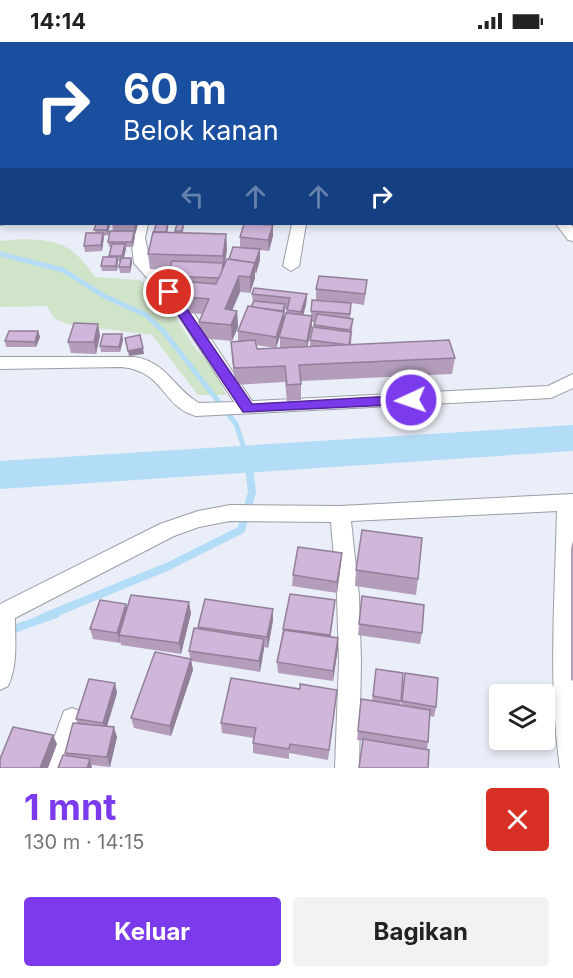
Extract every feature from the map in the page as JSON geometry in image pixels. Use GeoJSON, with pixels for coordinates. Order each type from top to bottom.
{"type":"FeatureCollection","features":[{"type":"Feature","properties":{"kind":"street"},"geometry":{"type":"LineString","coordinates":[[141,225],[138,238],[142,263],[181,307],[242,409]]}},
{"type":"Feature","properties":{"kind":"street"},"geometry":{"type":"LineString","coordinates":[[291,266],[299,225]]}},
{"type":"Feature","properties":{"kind":"street"},"geometry":{"type":"LineString","coordinates":[[564,225],[573,237]]}},
{"type":"Feature","properties":{"kind":"street"},"geometry":{"type":"LineString","coordinates":[[0,363],[121,361],[139,363],[160,376],[185,405],[196,410],[551,392],[573,380]]}},
{"type":"Feature","properties":{"kind":"street"},"geometry":{"type":"LineString","coordinates":[[0,679],[4,655],[2,616],[167,530],[198,519],[230,513],[340,514],[570,502],[565,678],[567,735],[572,768]]}},
{"type":"Feature","properties":{"kind":"street"},"geometry":{"type":"LineString","coordinates":[[340,514],[348,597],[350,661],[347,768]]}},
{"type":"Feature","properties":{"kind":"street"},"geometry":{"type":"LineString","coordinates":[[55,768],[72,718]]}},
{"type":"Feature","properties":{"kind":"green space"},"geometry":{"type":"Polygon","coordinates":[[[23,239],[47,241],[65,247],[80,258],[95,277],[139,280],[158,290],[195,348],[213,368],[226,395],[198,395],[152,335],[67,324],[54,318],[47,306],[0,307],[0,241],[23,239]]]}},
{"type":"Feature","properties":{"kind":"building"},"geometry":{"type":"Polygon","coordinates":[[[96,225],[108,225],[107,230],[94,230],[96,225]]]}},
{"type":"Feature","properties":{"kind":"building"},"geometry":{"type":"Polygon","coordinates":[[[156,225],[168,225],[166,232],[154,232],[156,225]]]}},
{"type":"Feature","properties":{"kind":"building"},"geometry":{"type":"Polygon","coordinates":[[[177,225],[183,225],[182,231],[175,231],[177,225]]]}},
{"type":"Feature","properties":{"kind":"building"},"geometry":{"type":"Polygon","coordinates":[[[244,225],[273,225],[268,240],[240,237],[244,225]]]}},
{"type":"Feature","properties":{"kind":"building"},"geometry":{"type":"Polygon","coordinates":[[[110,231],[134,231],[132,242],[108,242],[110,231]]]}},
{"type":"Feature","properties":{"kind":"building"},"geometry":{"type":"Polygon","coordinates":[[[153,232],[226,234],[223,256],[148,254],[153,232]]]}},
{"type":"Feature","properties":{"kind":"building"},"geometry":{"type":"Polygon","coordinates":[[[86,233],[103,233],[101,245],[84,246],[86,233]]]}},
{"type":"Feature","properties":{"kind":"building"},"geometry":{"type":"Polygon","coordinates":[[[112,244],[125,244],[122,256],[109,256],[112,244]]]}},
{"type":"Feature","properties":{"kind":"building"},"geometry":{"type":"Polygon","coordinates":[[[233,247],[260,249],[255,263],[229,259],[233,247]]]}},
{"type":"Feature","properties":{"kind":"building"},"geometry":{"type":"Polygon","coordinates":[[[103,257],[117,257],[116,266],[101,266],[103,257]]]}},
{"type":"Feature","properties":{"kind":"building"},"geometry":{"type":"Polygon","coordinates":[[[121,258],[131,258],[130,267],[119,267],[121,258]]]}},
{"type":"Feature","properties":{"kind":"building"},"geometry":{"type":"Polygon","coordinates":[[[227,259],[255,263],[250,277],[239,276],[225,309],[237,311],[231,325],[199,322],[209,299],[187,297],[192,282],[216,284],[227,259]]]}},
{"type":"Feature","properties":{"kind":"building"},"geometry":{"type":"Polygon","coordinates":[[[172,261],[223,263],[219,278],[168,276],[172,261]]]}},
{"type":"Feature","properties":{"kind":"building"},"geometry":{"type":"Polygon","coordinates":[[[319,276],[367,280],[365,294],[316,289],[319,276]]]}},
{"type":"Feature","properties":{"kind":"building"},"geometry":{"type":"Polygon","coordinates":[[[254,288],[307,294],[301,312],[287,310],[290,298],[252,294],[254,288]]]}},
{"type":"Feature","properties":{"kind":"building"},"geometry":{"type":"Polygon","coordinates":[[[312,300],[351,303],[350,314],[311,311],[312,300]]]}},
{"type":"Feature","properties":{"kind":"building"},"geometry":{"type":"Polygon","coordinates":[[[254,301],[285,304],[283,311],[251,307],[254,301]]]}},
{"type":"Feature","properties":{"kind":"building"},"geometry":{"type":"Polygon","coordinates":[[[248,306],[284,312],[276,337],[238,331],[248,306]]]}},
{"type":"Feature","properties":{"kind":"building"},"geometry":{"type":"Polygon","coordinates":[[[286,313],[312,316],[307,341],[279,337],[286,313]]]}},
{"type":"Feature","properties":{"kind":"building"},"geometry":{"type":"Polygon","coordinates":[[[317,314],[353,319],[350,330],[314,325],[317,314]]]}},
{"type":"Feature","properties":{"kind":"building"},"geometry":{"type":"Polygon","coordinates":[[[74,323],[98,324],[94,342],[68,342],[74,323]]]}},
{"type":"Feature","properties":{"kind":"building"},"geometry":{"type":"Polygon","coordinates":[[[313,327],[351,332],[349,345],[310,340],[313,327]]]}},
{"type":"Feature","properties":{"kind":"building"},"geometry":{"type":"Polygon","coordinates":[[[9,331],[38,331],[35,342],[5,341],[9,331]]]}},
{"type":"Feature","properties":{"kind":"building"},"geometry":{"type":"Polygon","coordinates":[[[103,334],[122,334],[119,347],[100,346],[103,334]]]}},
{"type":"Feature","properties":{"kind":"building"},"geometry":{"type":"Polygon","coordinates":[[[140,335],[143,348],[128,351],[125,338],[140,335]]]}},
{"type":"Feature","properties":{"kind":"building"},"geometry":{"type":"Polygon","coordinates":[[[255,340],[257,349],[449,340],[455,358],[299,365],[301,384],[287,385],[285,366],[234,368],[231,342],[255,340]]]}},
{"type":"Feature","properties":{"kind":"building"},"geometry":{"type":"Polygon","coordinates":[[[362,530],[422,538],[418,579],[356,570],[362,530]]]}},
{"type":"Feature","properties":{"kind":"building"},"geometry":{"type":"Polygon","coordinates":[[[298,547],[342,553],[337,582],[293,575],[298,547]]]}},
{"type":"Feature","properties":{"kind":"building"},"geometry":{"type":"Polygon","coordinates":[[[290,594],[335,600],[330,635],[283,629],[290,594]]]}},
{"type":"Feature","properties":{"kind":"building"},"geometry":{"type":"Polygon","coordinates":[[[131,595],[189,602],[179,643],[119,635],[131,595]]]}},
{"type":"Feature","properties":{"kind":"building"},"geometry":{"type":"Polygon","coordinates":[[[362,596],[424,605],[422,633],[359,624],[362,596]]]}},
{"type":"Feature","properties":{"kind":"building"},"geometry":{"type":"Polygon","coordinates":[[[205,599],[273,609],[267,637],[198,627],[205,599]]]}},
{"type":"Feature","properties":{"kind":"building"},"geometry":{"type":"Polygon","coordinates":[[[100,600],[126,604],[117,633],[90,629],[100,600]]]}},
{"type":"Feature","properties":{"kind":"building"},"geometry":{"type":"Polygon","coordinates":[[[194,628],[264,639],[259,661],[189,651],[194,628]]]}},
{"type":"Feature","properties":{"kind":"building"},"geometry":{"type":"Polygon","coordinates":[[[284,630],[338,638],[333,671],[277,662],[284,630]]]}},
{"type":"Feature","properties":{"kind":"building"},"geometry":{"type":"Polygon","coordinates":[[[155,652],[191,659],[170,726],[131,718],[155,652]]]}},
{"type":"Feature","properties":{"kind":"building"},"geometry":{"type":"Polygon","coordinates":[[[376,669],[403,673],[401,701],[373,696],[376,669]]]}},
{"type":"Feature","properties":{"kind":"building"},"geometry":{"type":"Polygon","coordinates":[[[405,673],[438,678],[436,707],[402,701],[405,673]]]}},
{"type":"Feature","properties":{"kind":"building"},"geometry":{"type":"Polygon","coordinates":[[[231,678],[300,689],[300,684],[337,690],[329,750],[290,744],[289,749],[253,743],[256,728],[221,723],[231,678]]]}},
{"type":"Feature","properties":{"kind":"building"},"geometry":{"type":"Polygon","coordinates":[[[89,679],[115,683],[103,723],[76,719],[89,679]]]}},
{"type":"Feature","properties":{"kind":"building"},"geometry":{"type":"Polygon","coordinates":[[[361,699],[430,710],[428,742],[358,731],[361,699]]]}},
{"type":"Feature","properties":{"kind":"building"},"geometry":{"type":"Polygon","coordinates":[[[73,723],[114,727],[107,757],[65,753],[73,723]]]}},
{"type":"Feature","properties":{"kind":"building"},"geometry":{"type":"Polygon","coordinates":[[[13,727],[53,735],[40,768],[0,768],[0,759],[13,727]]]}},
{"type":"Feature","properties":{"kind":"building"},"geometry":{"type":"Polygon","coordinates":[[[363,739],[429,750],[428,768],[359,768],[363,739]]]}},
{"type":"Feature","properties":{"kind":"building"},"geometry":{"type":"Polygon","coordinates":[[[63,755],[90,759],[87,768],[58,768],[63,755]]]}},
{"type":"Feature","properties":{"kind":"waterway"},"geometry":{"type":"LineString","coordinates":[[0,254],[63,270],[104,296],[146,315],[164,332],[236,424],[248,460]]}},
{"type":"Feature","properties":{"kind":"waterway"},"geometry":{"type":"LineString","coordinates":[[0,475],[573,438]]}},
{"type":"Feature","properties":{"kind":"waterway"},"geometry":{"type":"LineString","coordinates":[[0,634],[56,614],[42,618],[169,566],[241,530],[252,492],[248,459]]}},
{"type":"Feature","properties":{"kind":"route"},"geometry":{"type":"LineString","coordinates":[[169,292],[248,409],[411,400]]}}]}
